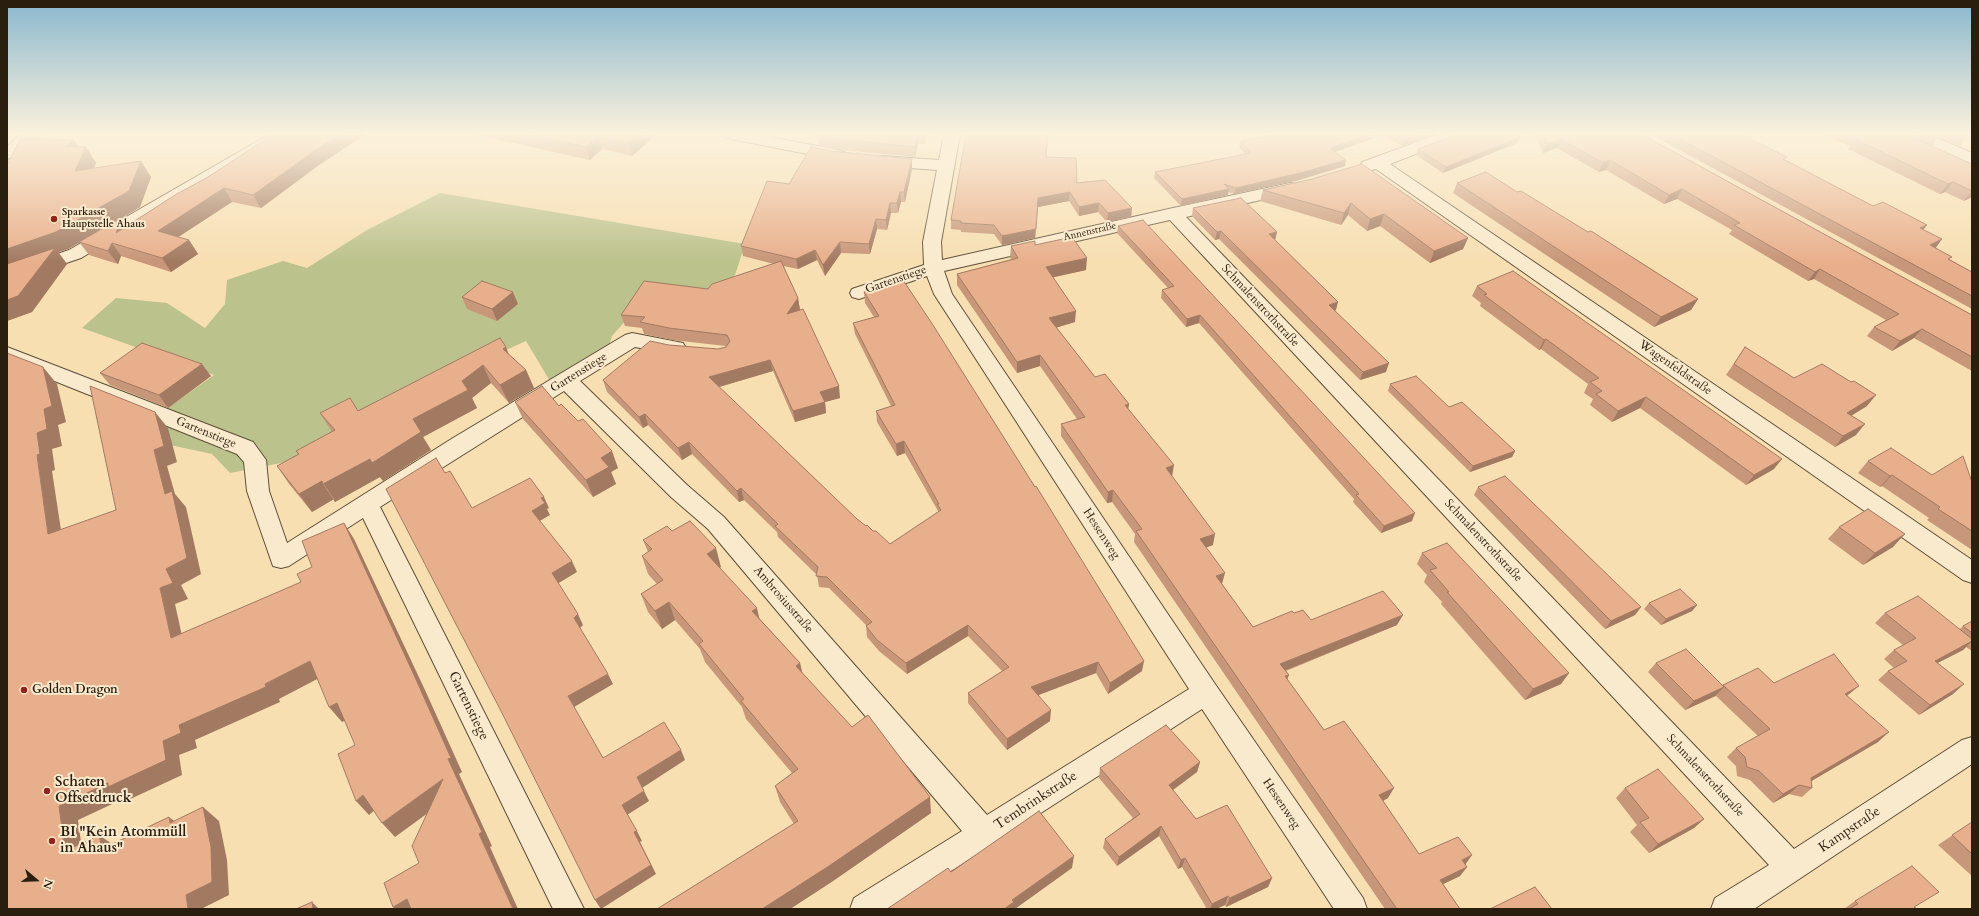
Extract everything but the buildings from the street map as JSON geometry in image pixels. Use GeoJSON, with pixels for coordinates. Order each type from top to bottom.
{"type":"FeatureCollection","features":[{"type":"Feature","properties":{"kind":"street"},"geometry":{"type":"LineString","coordinates":[[7,277],[75,254],[208,177]]}},
{"type":"Feature","properties":{"kind":"street","name":"Hessenweg"},"geometry":{"type":"LineString","coordinates":[[944,177],[932,242],[933,268],[943,294],[1206,692],[1352,909]]}},
{"type":"Feature","properties":{"kind":"street","name":"Wagenfeldstraße"},"geometry":{"type":"LineString","coordinates":[[1398,177],[1972,574]]}},
{"type":"Feature","properties":{"kind":"street","name":"Annenstraße"},"geometry":{"type":"LineString","coordinates":[[933,268],[1303,185]]}},
{"type":"Feature","properties":{"kind":"street","name":"Schmalenstrothstraße"},"geometry":{"type":"LineString","coordinates":[[1173,214],[1792,868]]}},
{"type":"Feature","properties":{"kind":"street","name":"Gartenstiege"},"geometry":{"type":"LineString","coordinates":[[859,293],[933,268]]}},
{"type":"Feature","properties":{"kind":"street","name":"Gartenstiege"},"geometry":{"type":"LineString","coordinates":[[7,354],[245,448],[255,460],[258,491],[281,559],[461,444],[567,381],[632,340],[693,349]]}},
{"type":"Feature","properties":{"kind":"street","name":"Ambrosiusstraße"},"geometry":{"type":"LineString","coordinates":[[567,381],[679,491],[716,523],[984,834]]}},
{"type":"Feature","properties":{"kind":"street","name":"Gartenstiege"},"geometry":{"type":"LineString","coordinates":[[367,503],[569,909]]}},
{"type":"Feature","properties":{"kind":"street","name":"Tembrinkstraße"},"geometry":{"type":"LineString","coordinates":[[865,909],[1206,692]]}},
{"type":"Feature","properties":{"kind":"street","name":"Kampstraße"},"geometry":{"type":"LineString","coordinates":[[1726,909],[1792,868],[1972,749]]}},
{"type":"Feature","properties":{"kind":"green space"},"geometry":{"type":"Polygon","coordinates":[[[440,193],[745,244],[735,275],[709,293],[656,287],[612,336],[609,346],[550,381],[526,341],[479,362],[342,444],[281,463],[230,473],[212,454],[170,445],[159,414],[214,375],[82,328],[116,298],[167,303],[205,328],[225,304],[227,280],[283,261],[307,268],[367,230],[440,193]]]}},
{"type":"Feature","properties":{"kind":"place","name":"Sparkasse Hauptstelle Ahaus"},"geometry":{"type":"Point","coordinates":[54,219]}},
{"type":"Feature","properties":{"kind":"place","name":"Golden Dragon"},"geometry":{"type":"Point","coordinates":[24,690]}},
{"type":"Feature","properties":{"kind":"place","name":"Schaten Offsetdruck"},"geometry":{"type":"Point","coordinates":[47,791]}},
{"type":"Feature","properties":{"kind":"place","name":"BI \"Kein Atommüll in Ahaus\""},"geometry":{"type":"Point","coordinates":[52,841]}}]}
